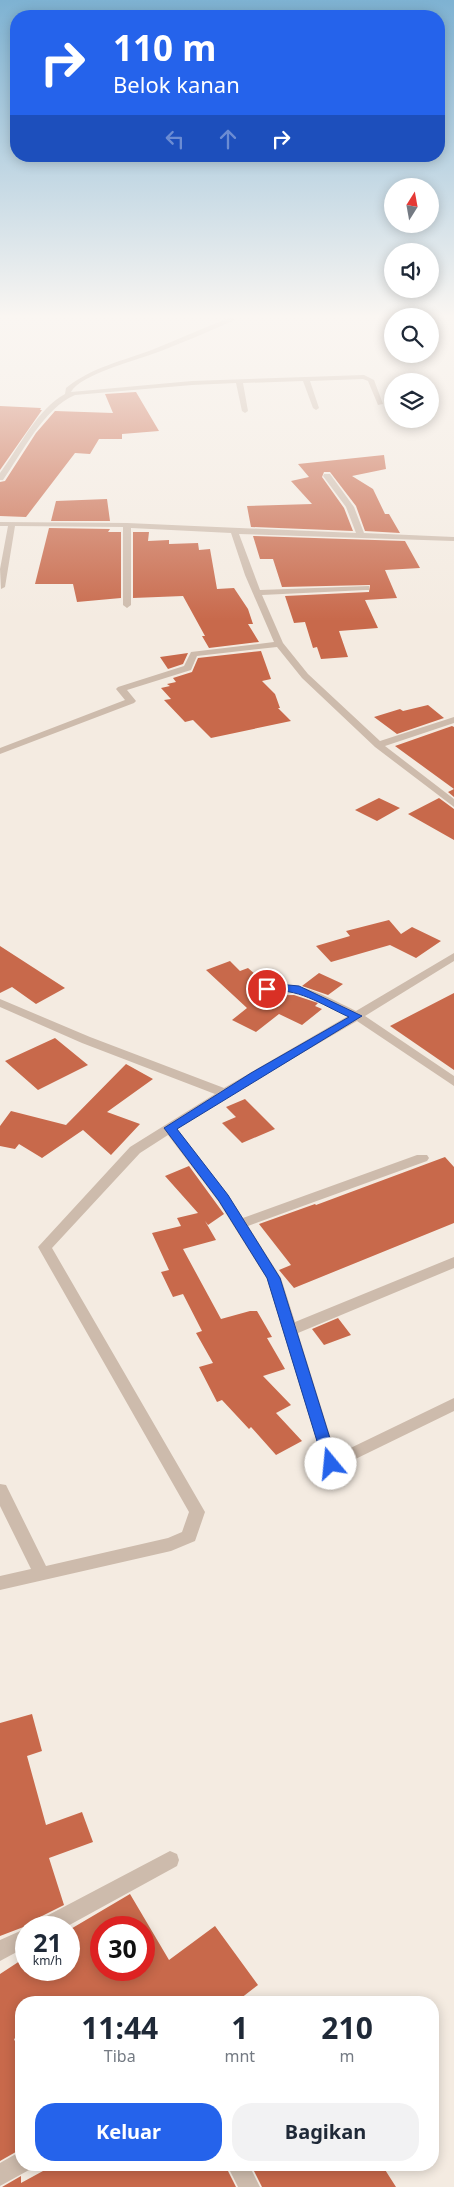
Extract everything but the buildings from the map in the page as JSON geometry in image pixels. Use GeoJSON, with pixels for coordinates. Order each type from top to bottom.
{"type":"FeatureCollection","features":[{"type":"Feature","properties":{"kind":"street"},"geometry":{"type":"LineString","coordinates":[[0,478],[44,417]]}},
{"type":"Feature","properties":{"kind":"street"},"geometry":{"type":"LineString","coordinates":[[327,476],[347,502],[361,536]]}},
{"type":"Feature","properties":{"kind":"street"},"geometry":{"type":"LineString","coordinates":[[0,524],[127,525],[234,532],[454,539]]}},
{"type":"Feature","properties":{"kind":"street"},"geometry":{"type":"LineString","coordinates":[[2,587],[12,524]]}},
{"type":"Feature","properties":{"kind":"street"},"geometry":{"type":"LineString","coordinates":[[126,605],[127,525]]}},
{"type":"Feature","properties":{"kind":"street"},"geometry":{"type":"LineString","coordinates":[[234,532],[257,593],[280,644],[316,688],[378,745],[454,804]]}},
{"type":"Feature","properties":{"kind":"street"},"geometry":{"type":"LineString","coordinates":[[257,593],[366,588]]}},
{"type":"Feature","properties":{"kind":"street"},"geometry":{"type":"LineString","coordinates":[[0,751],[131,701],[121,689],[188,668],[194,654],[280,644]]}},
{"type":"Feature","properties":{"kind":"street"},"geometry":{"type":"LineString","coordinates":[[378,745],[454,720]]}},
{"type":"Feature","properties":{"kind":"street"},"geometry":{"type":"LineString","coordinates":[[0,1583],[171,1544],[189,1536],[198,1512],[46,1247],[135,1150],[225,1093],[357,1016],[454,956]]}},
{"type":"Feature","properties":{"kind":"street"},"geometry":{"type":"LineString","coordinates":[[256,991],[278,987],[295,988],[357,1016],[454,1082]]}},
{"type":"Feature","properties":{"kind":"street"},"geometry":{"type":"LineString","coordinates":[[0,1002],[86,1040],[225,1093]]}},
{"type":"Feature","properties":{"kind":"street"},"geometry":{"type":"LineString","coordinates":[[170,1128],[223,1198],[274,1278],[331,1464],[454,1404]]}},
{"type":"Feature","properties":{"kind":"street"},"geometry":{"type":"LineString","coordinates":[[240,1224],[422,1158]]}},
{"type":"Feature","properties":{"kind":"street"},"geometry":{"type":"LineString","coordinates":[[290,1330],[454,1262]]}},
{"type":"Feature","properties":{"kind":"street"},"geometry":{"type":"LineString","coordinates":[[0,1490],[42,1574]]}},
{"type":"Feature","properties":{"kind":"street"},"geometry":{"type":"LineString","coordinates":[[66,1916],[170,1860]]}},
{"type":"Feature","properties":{"kind":"street"},"geometry":{"type":"LineString","coordinates":[[0,1951],[15,1943]]}},
{"type":"Feature","properties":{"kind":"street"},"geometry":{"type":"LineString","coordinates":[[0,2175],[15,2166]]}},
{"type":"Feature","properties":{"kind":"street"},"geometry":{"type":"LineString","coordinates":[[241,2171],[249,2187]]}},
{"type":"Feature","properties":{"kind":"route"},"geometry":{"type":"LineString","coordinates":[[267,989],[288,987],[303,990],[357,1016],[254,1075],[170,1128],[223,1198],[274,1278],[331,1464]]}}]}
